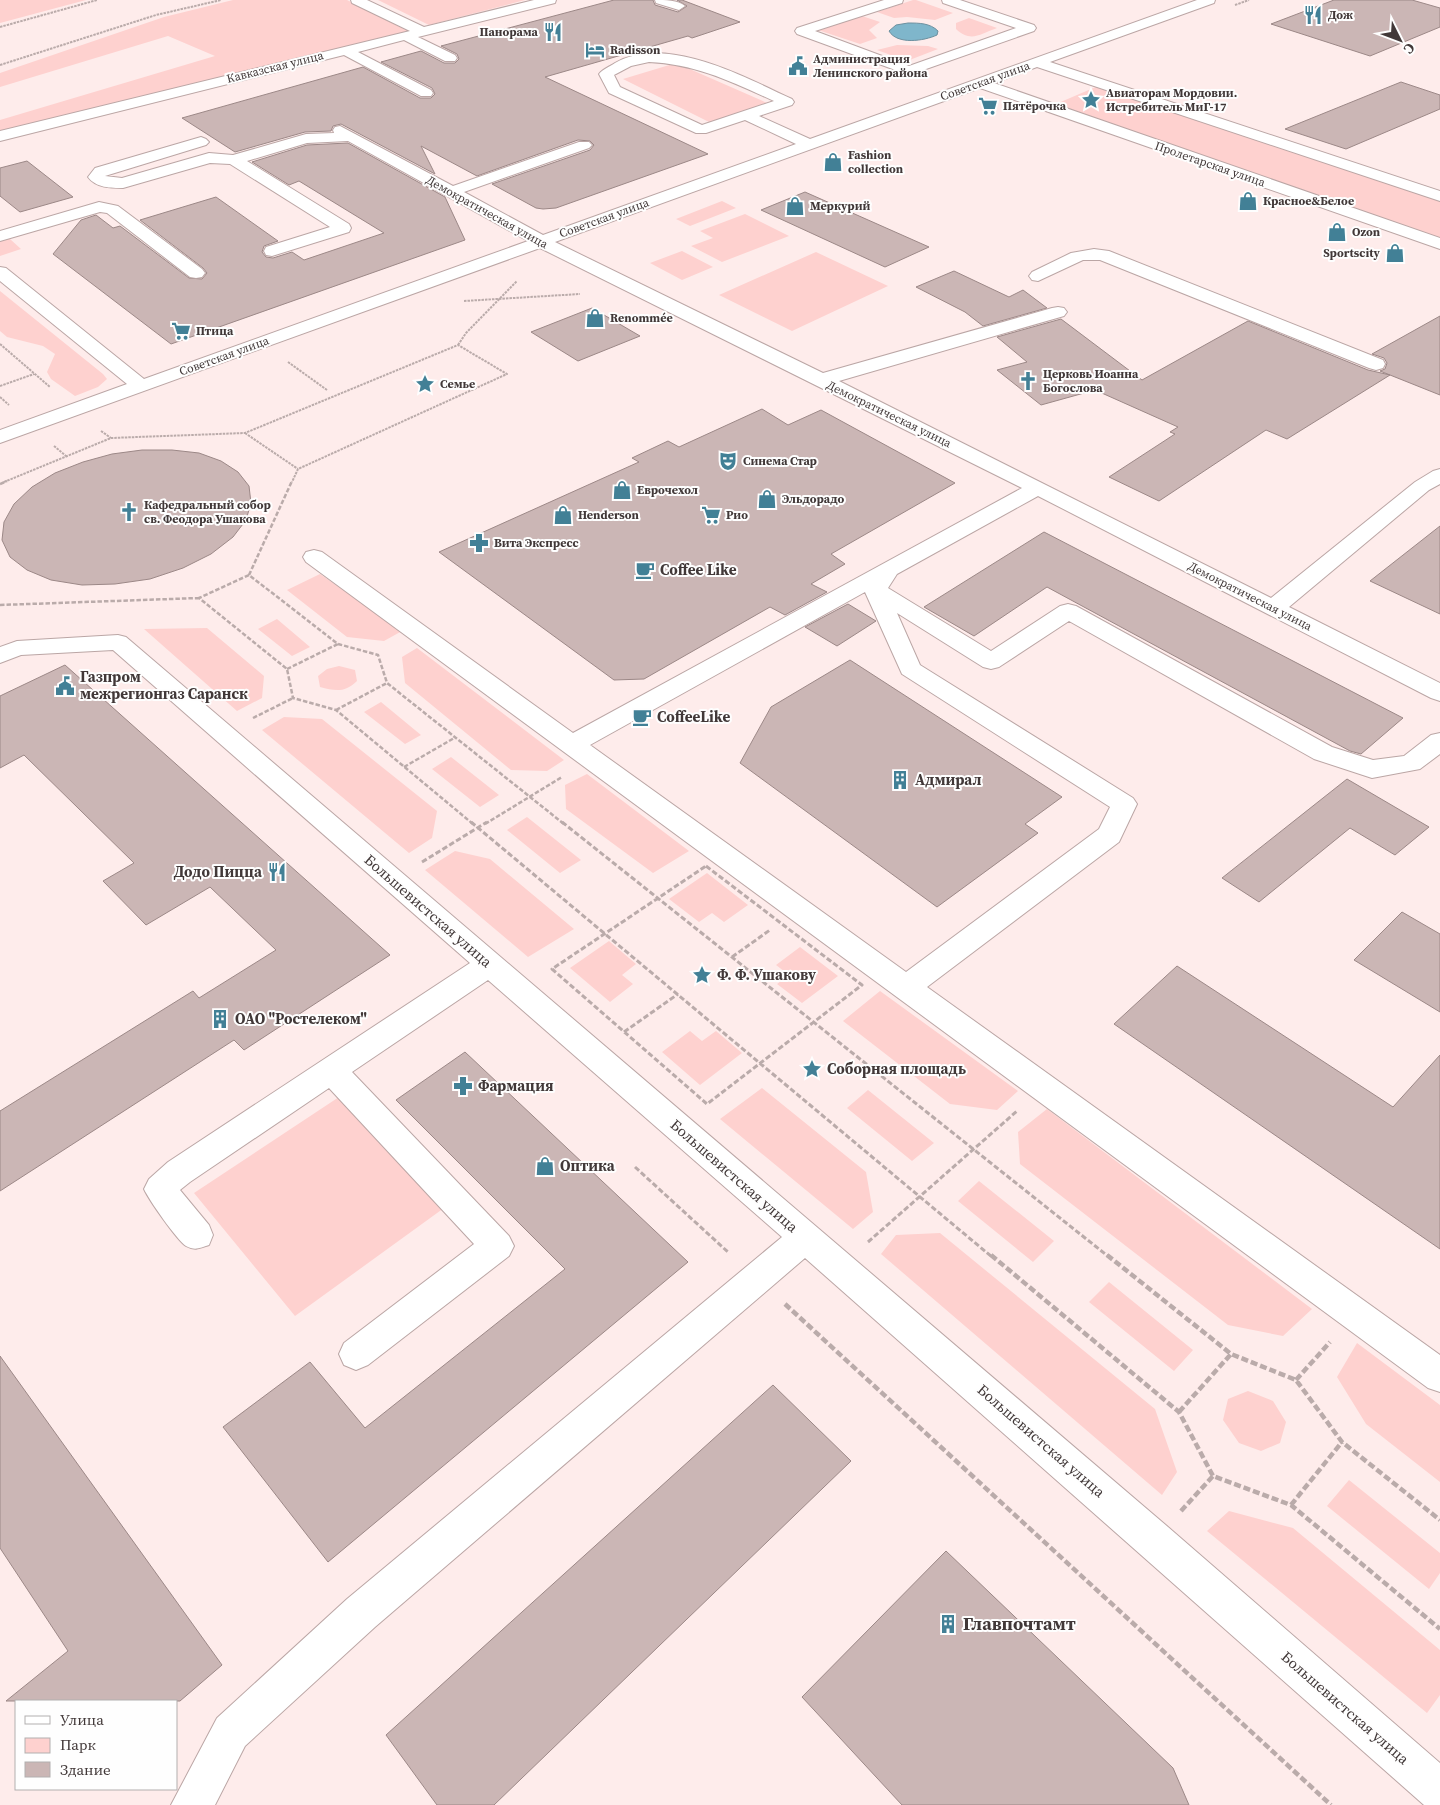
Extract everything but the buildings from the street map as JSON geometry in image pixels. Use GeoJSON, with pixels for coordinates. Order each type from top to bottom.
{"type":"FeatureCollection","features":[{"type":"Feature","properties":{"kind":"street"},"geometry":{"type":"LineString","coordinates":[[357,0],[421,31]]}},
{"type":"Feature","properties":{"kind":"street","name":"Кавказская улица"},"geometry":{"type":"LineString","coordinates":[[0,136],[550,0]]}},
{"type":"Feature","properties":{"kind":"street"},"geometry":{"type":"LineString","coordinates":[[661,0],[679,6]]}},
{"type":"Feature","properties":{"kind":"street"},"geometry":{"type":"LineString","coordinates":[[897,0],[802,31],[909,71],[1029,28],[948,0]]}},
{"type":"Feature","properties":{"kind":"street","name":"Советская улица"},"geometry":{"type":"LineString","coordinates":[[0,438],[1209,0]]}},
{"type":"Feature","properties":{"kind":"street"},"geometry":{"type":"LineString","coordinates":[[465,7],[482,16]]}},
{"type":"Feature","properties":{"kind":"street"},"geometry":{"type":"LineString","coordinates":[[404,35],[450,58]]}},
{"type":"Feature","properties":{"kind":"street"},"geometry":{"type":"LineString","coordinates":[[345,50],[426,93]]}},
{"type":"Feature","properties":{"kind":"street"},"geometry":{"type":"LineString","coordinates":[[960,52],[1012,71]]}},
{"type":"Feature","properties":{"kind":"street"},"geometry":{"type":"LineString","coordinates":[[746,115],[787,102],[698,64],[669,58],[642,59],[616,66],[606,74],[614,90],[701,130],[746,115],[809,144]]}},
{"type":"Feature","properties":{"kind":"street"},"geometry":{"type":"LineString","coordinates":[[1036,62],[1440,196]]}},
{"type":"Feature","properties":{"kind":"street","name":"Пролетарская улица"},"geometry":{"type":"LineString","coordinates":[[980,83],[1440,244]]}},
{"type":"Feature","properties":{"kind":"street","name":"Демократическая улица"},"geometry":{"type":"LineString","coordinates":[[234,160],[306,139],[345,133],[539,242],[1038,488],[1440,693]]}},
{"type":"Feature","properties":{"kind":"street"},"geometry":{"type":"LineString","coordinates":[[201,142],[101,171],[96,177],[100,181],[111,183],[123,182],[209,158],[234,160],[343,228],[272,251]]}},
{"type":"Feature","properties":{"kind":"street"},"geometry":{"type":"LineString","coordinates":[[450,192],[584,145]]}},
{"type":"Feature","properties":{"kind":"street"},"geometry":{"type":"LineString","coordinates":[[0,236],[99,206],[112,209],[196,273]]}},
{"type":"Feature","properties":{"kind":"street"},"geometry":{"type":"LineString","coordinates":[[1038,276],[1082,254],[1103,255],[1376,364]]}},
{"type":"Feature","properties":{"kind":"street"},"geometry":{"type":"LineString","coordinates":[[0,272],[141,386]]}},
{"type":"Feature","properties":{"kind":"street"},"geometry":{"type":"LineString","coordinates":[[821,380],[1058,312]]}},
{"type":"Feature","properties":{"kind":"street"},"geometry":{"type":"LineString","coordinates":[[1274,608],[1314,573],[1422,486],[1440,475]]}},
{"type":"Feature","properties":{"kind":"street"},"geometry":{"type":"LineString","coordinates":[[582,752],[890,569],[1038,488]]}},
{"type":"Feature","properties":{"kind":"street"},"geometry":{"type":"LineString","coordinates":[[314,557],[1440,1376]]}},
{"type":"Feature","properties":{"kind":"street"},"geometry":{"type":"LineString","coordinates":[[875,590],[890,569]]}},
{"type":"Feature","properties":{"kind":"street"},"geometry":{"type":"LineString","coordinates":[[875,590],[991,662],[1068,611],[1322,753],[1372,769],[1411,763],[1440,741]]}},
{"type":"Feature","properties":{"kind":"street"},"geometry":{"type":"LineString","coordinates":[[875,590],[910,670],[1124,804],[1110,835],[906,987]]}},
{"type":"Feature","properties":{"kind":"street","name":"Большевистская улица"},"geometry":{"type":"LineString","coordinates":[[0,656],[17,648],[118,642],[1155,1540],[1436,1787]]}},
{"type":"Feature","properties":{"kind":"street"},"geometry":{"type":"LineString","coordinates":[[197,1235],[160,1189],[179,1172],[490,964]]}},
{"type":"Feature","properties":{"kind":"street"},"geometry":{"type":"LineString","coordinates":[[331,1070],[497,1246],[356,1354]]}},
{"type":"Feature","properties":{"kind":"street"},"geometry":{"type":"LineString","coordinates":[[192,1805],[231,1732],[362,1614],[805,1238]]}},
{"type":"Feature","properties":{"kind":"path"},"geometry":{"type":"LineString","coordinates":[[0,27],[97,0]]}},
{"type":"Feature","properties":{"kind":"path"},"geometry":{"type":"LineString","coordinates":[[0,65],[156,15],[221,0]]}},
{"type":"Feature","properties":{"kind":"path"},"geometry":{"type":"LineString","coordinates":[[0,484],[111,438],[245,433],[458,345],[466,333],[522,275]]}},
{"type":"Feature","properties":{"kind":"path"},"geometry":{"type":"LineString","coordinates":[[464,301],[587,294]]}},
{"type":"Feature","properties":{"kind":"path"},"geometry":{"type":"LineString","coordinates":[[0,344],[54,391]]}},
{"type":"Feature","properties":{"kind":"path"},"geometry":{"type":"LineString","coordinates":[[1,604],[199,598],[249,575],[298,469],[508,374],[458,345]]}},
{"type":"Feature","properties":{"kind":"path"},"geometry":{"type":"LineString","coordinates":[[0,351],[6,349]]}},
{"type":"Feature","properties":{"kind":"path"},"geometry":{"type":"LineString","coordinates":[[281,358],[327,390]]}},
{"type":"Feature","properties":{"kind":"path"},"geometry":{"type":"LineString","coordinates":[[0,386],[34,374]]}},
{"type":"Feature","properties":{"kind":"path"},"geometry":{"type":"LineString","coordinates":[[245,433],[298,469]]}},
{"type":"Feature","properties":{"kind":"path"},"geometry":{"type":"LineString","coordinates":[[249,575],[338,644],[378,655],[386,683],[1231,1354],[1296,1380],[1342,1442],[1440,1520]]}},
{"type":"Feature","properties":{"kind":"path"},"geometry":{"type":"LineString","coordinates":[[199,598],[287,669],[293,698]]}},
{"type":"Feature","properties":{"kind":"path"},"geometry":{"type":"LineString","coordinates":[[287,669],[338,644]]}},
{"type":"Feature","properties":{"kind":"path"},"geometry":{"type":"LineString","coordinates":[[336,710],[386,683]]}},
{"type":"Feature","properties":{"kind":"path"},"geometry":{"type":"LineString","coordinates":[[224,733],[293,698],[336,710],[1179,1412],[1213,1476],[1291,1505],[1440,1629]]}},
{"type":"Feature","properties":{"kind":"path"},"geometry":{"type":"LineString","coordinates":[[404,766],[456,737]]}},
{"type":"Feature","properties":{"kind":"path"},"geometry":{"type":"LineString","coordinates":[[392,880],[530,797],[582,752]]}},
{"type":"Feature","properties":{"kind":"path"},"geometry":{"type":"LineString","coordinates":[[706,866],[862,985],[707,1104],[552,969],[658,898],[706,866]]}},
{"type":"Feature","properties":{"kind":"path"},"geometry":{"type":"LineString","coordinates":[[732,957],[772,929]]}},
{"type":"Feature","properties":{"kind":"path"},"geometry":{"type":"LineString","coordinates":[[624,1032],[678,994]]}},
{"type":"Feature","properties":{"kind":"path"},"geometry":{"type":"LineString","coordinates":[[840,1267],[1044,1088]]}},
{"type":"Feature","properties":{"kind":"path"},"geometry":{"type":"LineString","coordinates":[[635,1167],[1331,1805]]}},
{"type":"Feature","properties":{"kind":"path"},"geometry":{"type":"LineString","coordinates":[[1296,1380],[1355,1313]]}},
{"type":"Feature","properties":{"kind":"path"},"geometry":{"type":"LineString","coordinates":[[1179,1412],[1231,1354]]}},
{"type":"Feature","properties":{"kind":"path"},"geometry":{"type":"LineString","coordinates":[[1291,1505],[1342,1442]]}},
{"type":"Feature","properties":{"kind":"green space"},"geometry":{"type":"Polygon","coordinates":[[[0,0],[86,0],[0,23],[0,0]]]}},
{"type":"Feature","properties":{"kind":"green space"},"geometry":{"type":"Polygon","coordinates":[[[233,0],[347,0],[408,31],[0,132],[0,120],[215,56],[168,36],[0,87],[0,73],[164,17],[233,0]]]}},
{"type":"Feature","properties":{"kind":"green space"},"geometry":{"type":"Polygon","coordinates":[[[378,0],[525,0],[429,25],[378,0]]]}},
{"type":"Feature","properties":{"kind":"green space"},"geometry":{"type":"Polygon","coordinates":[[[913,0],[953,13],[935,20],[907,17],[894,18],[877,12],[913,0]]]}},
{"type":"Feature","properties":{"kind":"green space"},"geometry":{"type":"Polygon","coordinates":[[[862,16],[880,22],[869,30],[877,38],[860,44],[818,30],[862,16]]]}},
{"type":"Feature","properties":{"kind":"green space"},"geometry":{"type":"Polygon","coordinates":[[[969,18],[997,28],[981,35],[966,36],[956,29],[956,23],[969,18]]]}},
{"type":"Feature","properties":{"kind":"green space"},"geometry":{"type":"Polygon","coordinates":[[[897,45],[928,46],[938,49],[907,61],[877,50],[897,45]]]}},
{"type":"Feature","properties":{"kind":"green space"},"geometry":{"type":"Polygon","coordinates":[[[676,63],[774,106],[715,125],[623,79],[676,63]]]}},
{"type":"Feature","properties":{"kind":"green space"},"geometry":{"type":"Polygon","coordinates":[[[1098,86],[1440,201],[1440,238],[1056,104],[1098,86]]]}},
{"type":"Feature","properties":{"kind":"green space"},"geometry":{"type":"Polygon","coordinates":[[[722,201],[736,208],[690,226],[676,219],[722,201]]]}},
{"type":"Feature","properties":{"kind":"green space"},"geometry":{"type":"Polygon","coordinates":[[[745,214],[789,236],[722,262],[691,246],[713,238],[700,231],[745,214]]]}},
{"type":"Feature","properties":{"kind":"green space"},"geometry":{"type":"Polygon","coordinates":[[[0,230],[21,249],[0,256],[0,230]]]}},
{"type":"Feature","properties":{"kind":"green space"},"geometry":{"type":"Polygon","coordinates":[[[682,251],[713,267],[682,280],[650,263],[682,251]]]}},
{"type":"Feature","properties":{"kind":"green space"},"geometry":{"type":"Polygon","coordinates":[[[816,252],[888,286],[792,331],[719,295],[816,252]]]}},
{"type":"Feature","properties":{"kind":"green space"},"geometry":{"type":"Polygon","coordinates":[[[0,291],[107,379],[98,387],[75,396],[51,379],[47,372],[55,354],[43,346],[7,337],[0,331],[0,291]]]}},
{"type":"Feature","properties":{"kind":"green space"},"geometry":{"type":"Polygon","coordinates":[[[320,574],[402,631],[384,641],[347,637],[287,590],[320,574]]]}},
{"type":"Feature","properties":{"kind":"green space"},"geometry":{"type":"Polygon","coordinates":[[[277,619],[310,647],[292,656],[258,629],[277,619]]]}},
{"type":"Feature","properties":{"kind":"green space"},"geometry":{"type":"Polygon","coordinates":[[[207,628],[264,676],[262,698],[237,711],[144,629],[207,628]]]}},
{"type":"Feature","properties":{"kind":"green space"},"geometry":{"type":"Polygon","coordinates":[[[417,648],[564,760],[547,771],[511,770],[405,683],[402,657],[417,648]]]}},
{"type":"Feature","properties":{"kind":"green space"},"geometry":{"type":"Polygon","coordinates":[[[339,666],[355,670],[357,681],[348,688],[340,690],[320,687],[318,676],[327,669],[339,666]]]}},
{"type":"Feature","properties":{"kind":"green space"},"geometry":{"type":"Polygon","coordinates":[[[381,702],[421,735],[405,744],[364,712],[381,702]]]}},
{"type":"Feature","properties":{"kind":"green space"},"geometry":{"type":"Polygon","coordinates":[[[284,717],[322,719],[437,811],[432,838],[409,853],[262,730],[284,717]]]}},
{"type":"Feature","properties":{"kind":"green space"},"geometry":{"type":"Polygon","coordinates":[[[451,757],[499,795],[480,807],[432,769],[451,757]]]}},
{"type":"Feature","properties":{"kind":"green space"},"geometry":{"type":"Polygon","coordinates":[[[587,774],[689,851],[653,873],[566,809],[565,785],[587,774]]]}},
{"type":"Feature","properties":{"kind":"green space"},"geometry":{"type":"Polygon","coordinates":[[[527,817],[581,860],[560,873],[507,830],[527,817]]]}},
{"type":"Feature","properties":{"kind":"green space"},"geometry":{"type":"Polygon","coordinates":[[[455,851],[490,859],[574,929],[528,957],[425,870],[455,851]]]}},
{"type":"Feature","properties":{"kind":"green space"},"geometry":{"type":"Polygon","coordinates":[[[707,873],[748,905],[724,922],[712,913],[699,922],[669,899],[707,873]]]}},
{"type":"Feature","properties":{"kind":"green space"},"geometry":{"type":"Polygon","coordinates":[[[609,941],[636,964],[622,975],[633,984],[610,1002],[570,968],[609,941]]]}},
{"type":"Feature","properties":{"kind":"green space"},"geometry":{"type":"Polygon","coordinates":[[[800,947],[838,976],[802,1003],[777,984],[789,975],[776,965],[800,947]]]}},
{"type":"Feature","properties":{"kind":"green space"},"geometry":{"type":"Polygon","coordinates":[[[880,991],[1018,1091],[997,1110],[950,1104],[843,1021],[880,991]]]}},
{"type":"Feature","properties":{"kind":"green space"},"geometry":{"type":"Polygon","coordinates":[[[690,1031],[702,1041],[716,1031],[742,1053],[700,1085],[662,1052],[690,1031]]]}},
{"type":"Feature","properties":{"kind":"green space"},"geometry":{"type":"Polygon","coordinates":[[[762,1088],[866,1172],[873,1212],[853,1229],[720,1119],[762,1088]]]}},
{"type":"Feature","properties":{"kind":"green space"},"geometry":{"type":"Polygon","coordinates":[[[868,1090],[934,1143],[912,1161],[847,1108],[868,1090]]]}},
{"type":"Feature","properties":{"kind":"green space"},"geometry":{"type":"Polygon","coordinates":[[[339,1097],[444,1208],[295,1316],[194,1193],[339,1097]]]}},
{"type":"Feature","properties":{"kind":"green space"},"geometry":{"type":"Polygon","coordinates":[[[1047,1109],[1312,1309],[1283,1336],[1228,1325],[1020,1164],[1018,1132],[1047,1109]]]}},
{"type":"Feature","properties":{"kind":"green space"},"geometry":{"type":"Polygon","coordinates":[[[979,1181],[1054,1241],[1033,1262],[958,1201],[979,1181]]]}},
{"type":"Feature","properties":{"kind":"green space"},"geometry":{"type":"Polygon","coordinates":[[[940,1233],[1155,1409],[1177,1472],[1162,1495],[881,1254],[896,1235],[940,1233]]]}},
{"type":"Feature","properties":{"kind":"green space"},"geometry":{"type":"Polygon","coordinates":[[[1109,1282],[1193,1350],[1174,1371],[1089,1302],[1109,1282]]]}},
{"type":"Feature","properties":{"kind":"green space"},"geometry":{"type":"Polygon","coordinates":[[[1357,1343],[1440,1405],[1440,1482],[1366,1424],[1337,1377],[1357,1343]]]}},
{"type":"Feature","properties":{"kind":"green space"},"geometry":{"type":"Polygon","coordinates":[[[1248,1391],[1273,1401],[1286,1422],[1280,1443],[1261,1451],[1239,1443],[1223,1420],[1228,1399],[1248,1391]]]}},
{"type":"Feature","properties":{"kind":"green space"},"geometry":{"type":"Polygon","coordinates":[[[1349,1480],[1440,1553],[1440,1573],[1429,1589],[1327,1506],[1349,1480]]]}},
{"type":"Feature","properties":{"kind":"green space"},"geometry":{"type":"Polygon","coordinates":[[[1229,1511],[1293,1528],[1440,1650],[1440,1695],[1427,1713],[1207,1531],[1229,1511]]]}},
{"type":"Feature","properties":{"kind":"water"},"geometry":{"type":"Polygon","coordinates":[[[920,23],[931,26],[938,31],[937,35],[925,39],[904,40],[889,31],[896,25],[920,23]]]}},
{"type":"Feature","properties":{"kind":"place","name":"Дож"},"geometry":{"type":"Point","coordinates":[1313,15]}},
{"type":"Feature","properties":{"kind":"place","name":"Панорама"},"geometry":{"type":"Point","coordinates":[553,32]}},
{"type":"Feature","properties":{"kind":"place","name":"Radisson"},"geometry":{"type":"Point","coordinates":[595,50]}},
{"type":"Feature","properties":{"kind":"place","name":"Администрация Ленинского района"},"geometry":{"type":"Point","coordinates":[798,66]}},
{"type":"Feature","properties":{"kind":"place","name":"Авиаторам Мордовии. Истребитель МиГ-17"},"geometry":{"type":"Point","coordinates":[1091,100]}},
{"type":"Feature","properties":{"kind":"place","name":"Пятёрочка"},"geometry":{"type":"Point","coordinates":[988,106]}},
{"type":"Feature","properties":{"kind":"place","name":"Fashion collection"},"geometry":{"type":"Point","coordinates":[833,162]}},
{"type":"Feature","properties":{"kind":"place","name":"Красное&Белое"},"geometry":{"type":"Point","coordinates":[1248,201]}},
{"type":"Feature","properties":{"kind":"place","name":"Меркурий"},"geometry":{"type":"Point","coordinates":[795,206]}},
{"type":"Feature","properties":{"kind":"place","name":"Ozon"},"geometry":{"type":"Point","coordinates":[1337,232]}},
{"type":"Feature","properties":{"kind":"place","name":"Sportscity"},"geometry":{"type":"Point","coordinates":[1395,253]}},
{"type":"Feature","properties":{"kind":"place","name":"Renommée"},"geometry":{"type":"Point","coordinates":[595,318]}},
{"type":"Feature","properties":{"kind":"place","name":"Птица"},"geometry":{"type":"Point","coordinates":[181,331]}},
{"type":"Feature","properties":{"kind":"place","name":"Церковь Иоанна Богослова"},"geometry":{"type":"Point","coordinates":[1028,381]}},
{"type":"Feature","properties":{"kind":"place","name":"Семье"},"geometry":{"type":"Point","coordinates":[425,384]}},
{"type":"Feature","properties":{"kind":"place","name":"Синема Стар"},"geometry":{"type":"Point","coordinates":[728,461]}},
{"type":"Feature","properties":{"kind":"place","name":"Еврочехол"},"geometry":{"type":"Point","coordinates":[622,490]}},
{"type":"Feature","properties":{"kind":"place","name":"Эльдорадо"},"geometry":{"type":"Point","coordinates":[767,499]}},
{"type":"Feature","properties":{"kind":"place","name":"Кафедральный собор св. Феодора Ушакова"},"geometry":{"type":"Point","coordinates":[129,512]}},
{"type":"Feature","properties":{"kind":"place","name":"Henderson"},"geometry":{"type":"Point","coordinates":[563,515]}},
{"type":"Feature","properties":{"kind":"place","name":"Рио"},"geometry":{"type":"Point","coordinates":[711,515]}},
{"type":"Feature","properties":{"kind":"place","name":"Вита Экспресс"},"geometry":{"type":"Point","coordinates":[479,543]}},
{"type":"Feature","properties":{"kind":"place","name":"Coffee Like"},"geometry":{"type":"Point","coordinates":[645,570]}},
{"type":"Feature","properties":{"kind":"place","name":"Газпром межрегионгаз Саранск"},"geometry":{"type":"Point","coordinates":[65,686]}},
{"type":"Feature","properties":{"kind":"place","name":"CoffeeLike"},"geometry":{"type":"Point","coordinates":[642,717]}},
{"type":"Feature","properties":{"kind":"place","name":"Адмирал"},"geometry":{"type":"Point","coordinates":[900,780]}},
{"type":"Feature","properties":{"kind":"place","name":"Додо Пицца"},"geometry":{"type":"Point","coordinates":[277,872]}},
{"type":"Feature","properties":{"kind":"place","name":"Ф. Ф. Ушакову"},"geometry":{"type":"Point","coordinates":[702,975]}},
{"type":"Feature","properties":{"kind":"place","name":"ОАО \"Ростелеком\""},"geometry":{"type":"Point","coordinates":[220,1019]}},
{"type":"Feature","properties":{"kind":"place","name":"Соборная площадь"},"geometry":{"type":"Point","coordinates":[812,1069]}},
{"type":"Feature","properties":{"kind":"place","name":"Фармация"},"geometry":{"type":"Point","coordinates":[463,1086]}},
{"type":"Feature","properties":{"kind":"place","name":"Оптика"},"geometry":{"type":"Point","coordinates":[545,1166]}},
{"type":"Feature","properties":{"kind":"place","name":"Главпочтамт"},"geometry":{"type":"Point","coordinates":[948,1624]}}]}
